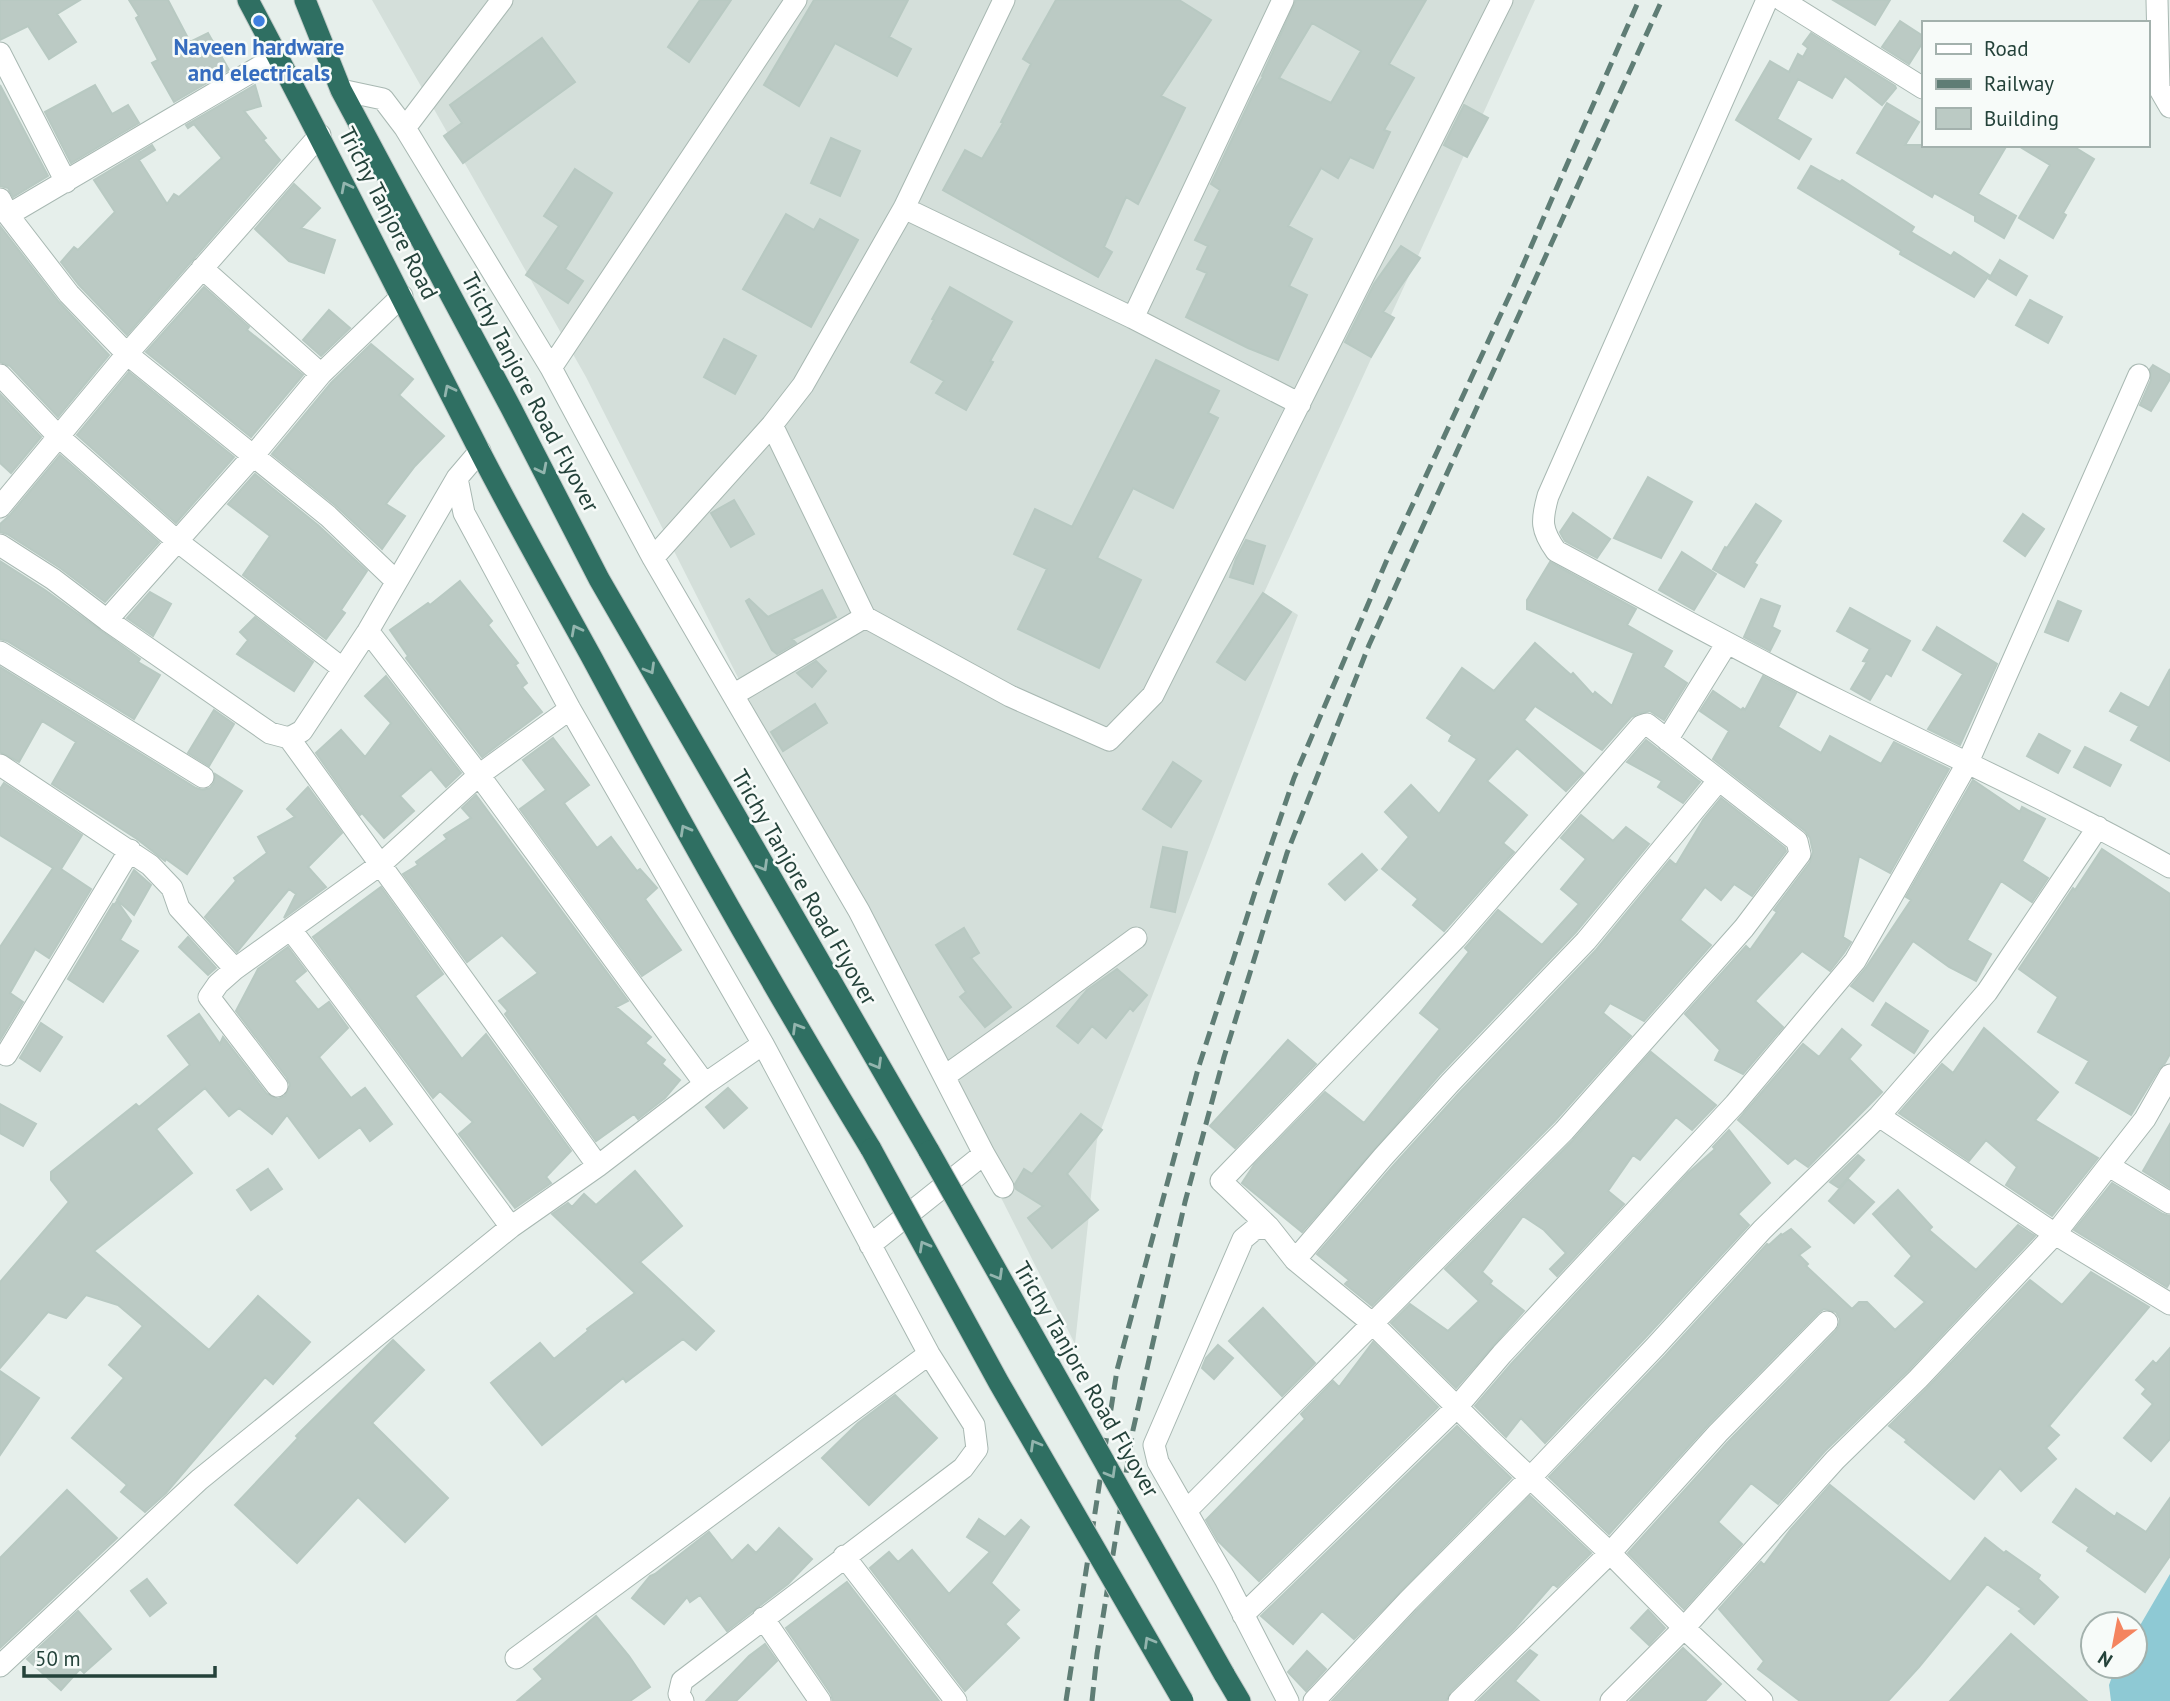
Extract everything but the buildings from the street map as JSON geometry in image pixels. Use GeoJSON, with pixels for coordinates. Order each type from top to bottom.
{"type":"FeatureCollection","features":[{"type":"Feature","properties":{"kind":"highway","name":"Trichy Tanjore Road"},"geometry":{"type":"LineString","coordinates":[[248,0],[520,527],[667,796],[793,1021],[871,1149],[999,1383],[1183,1701]]}},
{"type":"Feature","properties":{"kind":"highway"},"geometry":{"type":"LineString","coordinates":[[305,0],[341,90]]}},
{"type":"Feature","properties":{"kind":"highway","name":"Trichy Tanjore Road Flyover"},"geometry":{"type":"LineString","coordinates":[[341,90],[511,408],[598,579],[936,1164],[1240,1701]]}},
{"type":"Feature","properties":{"kind":"street"},"geometry":{"type":"LineString","coordinates":[[405,128],[502,0]]}},
{"type":"Feature","properties":{"kind":"street"},"geometry":{"type":"LineString","coordinates":[[551,368],[796,0]]}},
{"type":"Feature","properties":{"kind":"street"},"geometry":{"type":"LineString","coordinates":[[653,558],[772,425],[803,385],[904,208],[1004,0]]}},
{"type":"Feature","properties":{"kind":"street"},"geometry":{"type":"LineString","coordinates":[[1133,318],[1283,0]]}},
{"type":"Feature","properties":{"kind":"street"},"geometry":{"type":"LineString","coordinates":[[772,425],[865,617],[1010,696],[1109,740],[1153,695],[1503,0]]}},
{"type":"Feature","properties":{"kind":"street"},"geometry":{"type":"LineString","coordinates":[[1767,0],[1548,496],[1543,515],[1545,535],[1556,551],[1727,643],[1835,699],[2098,827],[2170,867]]}},
{"type":"Feature","properties":{"kind":"street"},"geometry":{"type":"LineString","coordinates":[[1782,0],[1922,87]]}},
{"type":"Feature","properties":{"kind":"street"},"geometry":{"type":"LineString","coordinates":[[2157,0],[2158,88],[2170,107]]}},
{"type":"Feature","properties":{"kind":"street"},"geometry":{"type":"LineString","coordinates":[[0,53],[66,182]]}},
{"type":"Feature","properties":{"kind":"street"},"geometry":{"type":"LineString","coordinates":[[278,56],[66,182],[4,207],[69,294],[127,354],[328,516],[396,580]]}},
{"type":"Feature","properties":{"kind":"street"},"geometry":{"type":"LineString","coordinates":[[341,90],[383,99],[405,128],[551,368],[653,558],[859,911],[1003,1186]]}},
{"type":"Feature","properties":{"kind":"street"},"geometry":{"type":"LineString","coordinates":[[0,507],[127,354],[320,135]]}},
{"type":"Feature","properties":{"kind":"street"},"geometry":{"type":"LineString","coordinates":[[904,208],[1133,318],[1300,404]]}},
{"type":"Feature","properties":{"kind":"street"},"geometry":{"type":"LineString","coordinates":[[202,268],[321,374]]}},
{"type":"Feature","properties":{"kind":"street"},"geometry":{"type":"LineString","coordinates":[[107,620],[253,456],[321,374],[402,296]]}},
{"type":"Feature","properties":{"kind":"street"},"geometry":{"type":"LineString","coordinates":[[0,375],[58,436],[177,541],[342,668]]}},
{"type":"Feature","properties":{"kind":"street"},"geometry":{"type":"LineString","coordinates":[[1243,1615],[1457,1407],[1502,1354],[1735,1104],[1855,961],[1968,762],[2139,375]]}},
{"type":"Feature","properties":{"kind":"street"},"geometry":{"type":"LineString","coordinates":[[289,738],[302,731],[368,631],[457,478],[480,451]]}},
{"type":"Feature","properties":{"kind":"street"},"geometry":{"type":"LineString","coordinates":[[457,478],[464,513],[570,709],[763,1044],[929,1354],[974,1425],[977,1449],[963,1468],[682,1681],[679,1694],[683,1701]]}},
{"type":"Feature","properties":{"kind":"street"},"geometry":{"type":"LineString","coordinates":[[0,545],[53,579],[107,620],[270,733],[289,738],[598,1166]]}},
{"type":"Feature","properties":{"kind":"street"},"geometry":{"type":"LineString","coordinates":[[733,695],[865,617]]}},
{"type":"Feature","properties":{"kind":"street"},"geometry":{"type":"LineString","coordinates":[[368,631],[480,775],[705,1084]]}},
{"type":"Feature","properties":{"kind":"street"},"geometry":{"type":"LineString","coordinates":[[1667,740],[1727,643]]}},
{"type":"Feature","properties":{"kind":"street"},"geometry":{"type":"LineString","coordinates":[[0,652],[203,777]]}},
{"type":"Feature","properties":{"kind":"street"},"geometry":{"type":"LineString","coordinates":[[277,1086],[209,997],[218,984],[381,864],[480,775],[570,709]]}},
{"type":"Feature","properties":{"kind":"street"},"geometry":{"type":"LineString","coordinates":[[1185,1511],[1373,1324],[1564,1131],[1744,928],[1800,853],[1797,841],[1647,724],[1641,726],[1456,938],[1222,1181],[1269,1227],[1295,1260],[1373,1324],[1762,1701]]}},
{"type":"Feature","properties":{"kind":"street"},"geometry":{"type":"LineString","coordinates":[[0,765],[150,865],[172,888],[179,908],[235,969]]}},
{"type":"Feature","properties":{"kind":"street"},"geometry":{"type":"LineString","coordinates":[[1295,1260],[1400,1138],[1586,941],[1720,780]]}},
{"type":"Feature","properties":{"kind":"street"},"geometry":{"type":"LineString","coordinates":[[1314,1701],[1655,1347],[1762,1230],[1879,1116],[1987,992],[2098,827]]}},
{"type":"Feature","properties":{"kind":"street"},"geometry":{"type":"LineString","coordinates":[[6,1055],[130,850]]}},
{"type":"Feature","properties":{"kind":"street"},"geometry":{"type":"LineString","coordinates":[[291,930],[511,1227]]}},
{"type":"Feature","properties":{"kind":"street"},"geometry":{"type":"LineString","coordinates":[[945,1076],[1136,937]]}},
{"type":"Feature","properties":{"kind":"street"},"geometry":{"type":"LineString","coordinates":[[0,1666],[199,1480],[511,1227],[763,1044]]}},
{"type":"Feature","properties":{"kind":"street"},"geometry":{"type":"LineString","coordinates":[[1611,1701],[1684,1628],[1835,1460],[1917,1379],[2055,1234],[2145,1119],[2170,1075]]}},
{"type":"Feature","properties":{"kind":"street"},"geometry":{"type":"LineString","coordinates":[[1879,1116],[2055,1234],[2170,1304]]}},
{"type":"Feature","properties":{"kind":"street"},"geometry":{"type":"LineString","coordinates":[[870,1245],[984,1154]]}},
{"type":"Feature","properties":{"kind":"street"},"geometry":{"type":"LineString","coordinates":[[2109,1166],[2170,1203]]}},
{"type":"Feature","properties":{"kind":"street"},"geometry":{"type":"LineString","coordinates":[[1269,1227],[1255,1229],[1243,1239],[1154,1445],[1158,1462],[1288,1701]]}},
{"type":"Feature","properties":{"kind":"street"},"geometry":{"type":"LineString","coordinates":[[1459,1701],[1610,1553],[1718,1433],[1826,1322]]}},
{"type":"Feature","properties":{"kind":"street"},"geometry":{"type":"LineString","coordinates":[[516,1658],[929,1354]]}},
{"type":"Feature","properties":{"kind":"street"},"geometry":{"type":"LineString","coordinates":[[844,1556],[956,1701]]}},
{"type":"Feature","properties":{"kind":"street"},"geometry":{"type":"LineString","coordinates":[[763,1618],[820,1701]]}},
{"type":"Feature","properties":{"kind":"shaded area"},"geometry":{"type":"Polygon","coordinates":[[[372,0],[1535,0],[1264,593],[1298,615],[1097,1140],[1075,1344],[586,377],[372,0]]]}},
{"type":"Feature","properties":{"kind":"water"},"geometry":{"type":"Polygon","coordinates":[[[2170,1574],[2170,1701],[2111,1701],[2111,1680],[2149,1680],[2149,1610],[2170,1574]]]}},
{"type":"Feature","properties":{"kind":"railway"},"geometry":{"type":"LineString","coordinates":[[1066,1701],[1117,1370],[1198,1069],[1255,892],[1294,778],[1386,562],[1512,290],[1639,0]]}},
{"type":"Feature","properties":{"kind":"railway"},"geometry":{"type":"LineString","coordinates":[[1092,1701],[1133,1430],[1185,1202],[1224,1057],[1287,853],[1369,645],[1662,0]]}},
{"type":"Feature","properties":{"kind":"place","name":"Naveen hardware and electricals"},"geometry":{"type":"Point","coordinates":[259,21]}}]}
